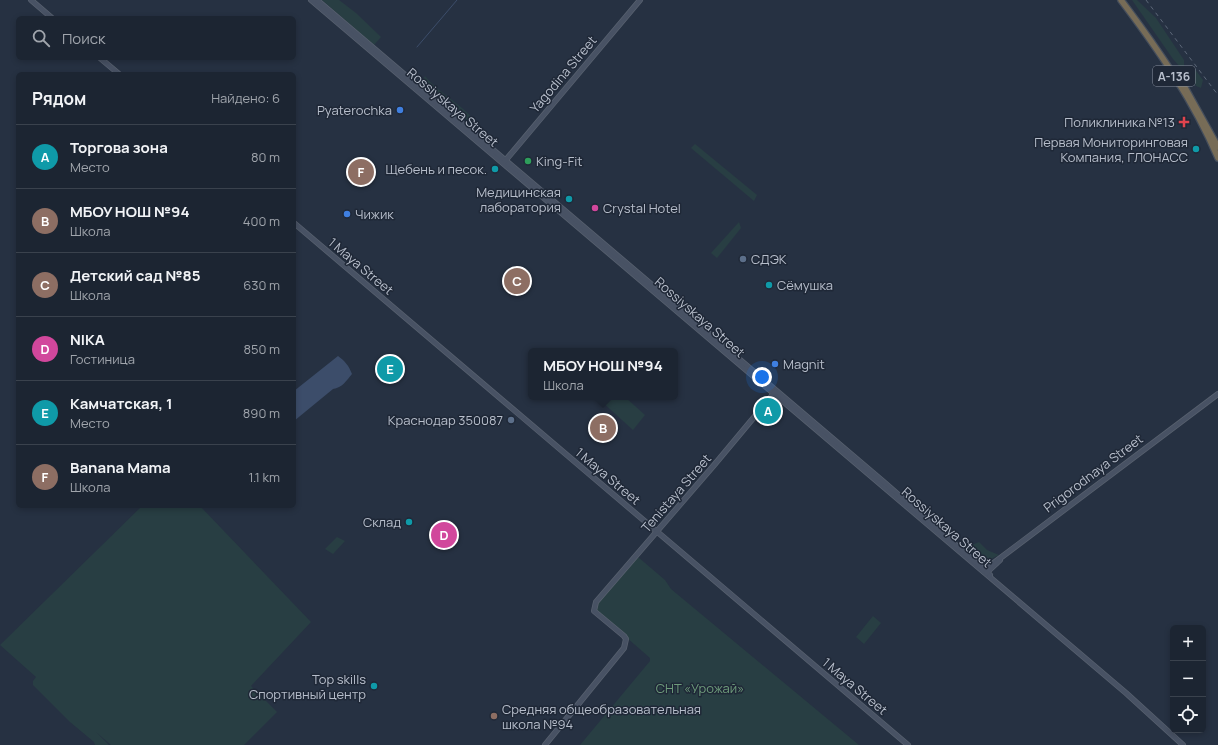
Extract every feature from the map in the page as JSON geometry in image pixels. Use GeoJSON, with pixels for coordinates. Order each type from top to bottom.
{"type":"FeatureCollection","features":[{"type":"Feature","properties":{"kind":"highway","name":"А-136"},"geometry":{"type":"LineString","coordinates":[[1121,0],[1171,70],[1202,124],[1218,158]]}},
{"type":"Feature","properties":{"kind":"highway","name":"А-136"},"geometry":{"type":"LineString","coordinates":[[1125,0],[1174,67],[1204,118],[1218,147]]}},
{"type":"Feature","properties":{"kind":"street"},"geometry":{"type":"LineString","coordinates":[[31,0],[50,16]]}},
{"type":"Feature","properties":{"kind":"street","name":"Rossiyskaya Street"},"geometry":{"type":"LineString","coordinates":[[311,0],[1157,717],[1186,745]]}},
{"type":"Feature","properties":{"kind":"street","name":"Rossiyskaya Street"},"geometry":{"type":"LineString","coordinates":[[317,0],[499,155],[504,162],[512,166],[774,392]]}},
{"type":"Feature","properties":{"kind":"street","name":"Yagodina Street"},"geometry":{"type":"LineString","coordinates":[[504,162],[640,0]]}},
{"type":"Feature","properties":{"kind":"street"},"geometry":{"type":"LineString","coordinates":[[102,60],[117,72]]}},
{"type":"Feature","properties":{"kind":"street"},"geometry":{"type":"LineString","coordinates":[[499,155],[510,154],[512,166]]}},
{"type":"Feature","properties":{"kind":"street","name":"1 Maya Street"},"geometry":{"type":"LineString","coordinates":[[296,225],[908,745]]}},
{"type":"Feature","properties":{"kind":"street","name":"Tenistaya Street"},"geometry":{"type":"LineString","coordinates":[[545,745],[624,648],[626,642],[624,636],[594,610],[596,602],[657,532],[774,392]]}},
{"type":"Feature","properties":{"kind":"street","name":"Prigorodnaya Street"},"geometry":{"type":"LineString","coordinates":[[985,571],[1218,394]]}},
{"type":"Feature","properties":{"kind":"street","name":"Prigorodnaya Street"},"geometry":{"type":"LineString","coordinates":[[985,571],[1218,398]]}},
{"type":"Feature","properties":{"kind":"street","name":"Rossiyskaya Street"},"geometry":{"type":"LineString","coordinates":[[985,571],[1183,745]]}},
{"type":"Feature","properties":{"kind":"green space"},"geometry":{"type":"Polygon","coordinates":[[[322,0],[339,0],[356,13],[381,37],[374,45],[322,0]]]}},
{"type":"Feature","properties":{"kind":"green space"},"geometry":{"type":"Polygon","coordinates":[[[1132,0],[1137,0],[1156,18],[1184,60],[1184,66],[1181,68],[1173,59],[1132,0]]]}},
{"type":"Feature","properties":{"kind":"green space"},"geometry":{"type":"Polygon","coordinates":[[[1194,68],[1203,80],[1201,88],[1196,86],[1187,71],[1194,68]]]}},
{"type":"Feature","properties":{"kind":"green space"},"geometry":{"type":"Polygon","coordinates":[[[425,76],[430,82],[462,108],[477,125],[475,127],[425,84],[422,81],[425,76]]]}},
{"type":"Feature","properties":{"kind":"green space"},"geometry":{"type":"Polygon","coordinates":[[[695,144],[757,195],[754,201],[691,148],[695,144]]]}},
{"type":"Feature","properties":{"kind":"green space"},"geometry":{"type":"Polygon","coordinates":[[[739,222],[741,228],[717,258],[711,253],[739,222]]]}},
{"type":"Feature","properties":{"kind":"green space"},"geometry":{"type":"Polygon","coordinates":[[[628,400],[645,415],[633,430],[601,401],[628,400]]]}},
{"type":"Feature","properties":{"kind":"green space"},"geometry":{"type":"Polygon","coordinates":[[[140,508],[202,508],[311,622],[251,686],[277,712],[244,745],[111,745],[96,732],[109,745],[95,745],[94,742],[70,722],[33,685],[33,681],[36,677],[0,645],[140,508]]]}},
{"type":"Feature","properties":{"kind":"green space"},"geometry":{"type":"Polygon","coordinates":[[[337,537],[345,541],[333,554],[325,549],[337,537]]]}},
{"type":"Feature","properties":{"kind":"green space"},"geometry":{"type":"Polygon","coordinates":[[[979,542],[987,550],[999,555],[987,561],[980,559],[965,548],[979,542]]]}},
{"type":"Feature","properties":{"kind":"green space","name":"СНТ «Урожай»"},"geometry":{"type":"Polygon","coordinates":[[[638,557],[665,580],[671,589],[859,745],[580,745],[650,661],[650,658],[595,610],[595,605],[635,558],[638,557]]]}},
{"type":"Feature","properties":{"kind":"green space"},"geometry":{"type":"Polygon","coordinates":[[[873,616],[881,623],[864,644],[856,637],[873,616]]]}},
{"type":"Feature","properties":{"kind":"water"},"geometry":{"type":"Polygon","coordinates":[[[338,356],[350,369],[352,374],[342,385],[333,389],[296,419],[296,389],[338,356]]]}},
{"type":"Feature","properties":{"kind":"waterway"},"geometry":{"type":"LineString","coordinates":[[417,47],[457,0]]}},
{"type":"Feature","properties":{"kind":"railway"},"geometry":{"type":"LineString","coordinates":[[1146,0],[1218,95]]}},
{"type":"Feature","properties":{"kind":"place","name":"Pyaterochka"},"geometry":{"type":"Point","coordinates":[400,110]}},
{"type":"Feature","properties":{"kind":"place","name":"Поликлиника №13"},"geometry":{"type":"Point","coordinates":[1184,122]}},
{"type":"Feature","properties":{"kind":"place","name":"Первая Мониторинговая Компания, ГЛОНАСС"},"geometry":{"type":"Point","coordinates":[1196,149]}},
{"type":"Feature","properties":{"kind":"place","name":"King-Fit"},"geometry":{"type":"Point","coordinates":[528,161]}},
{"type":"Feature","properties":{"kind":"place","name":"Щебень и песок."},"geometry":{"type":"Point","coordinates":[495,169]}},
{"type":"Feature","properties":{"kind":"place","name":"Banana Mama"},"geometry":{"type":"Point","coordinates":[361,172]}},
{"type":"Feature","properties":{"kind":"place","name":"Медицинская лаборатория"},"geometry":{"type":"Point","coordinates":[569,199]}},
{"type":"Feature","properties":{"kind":"place","name":"Crystal Hotel"},"geometry":{"type":"Point","coordinates":[595,208]}},
{"type":"Feature","properties":{"kind":"place","name":"Чижик"},"geometry":{"type":"Point","coordinates":[347,214]}},
{"type":"Feature","properties":{"kind":"place","name":"СДЭК"},"geometry":{"type":"Point","coordinates":[743,259]}},
{"type":"Feature","properties":{"kind":"place","name":"Детский сад №85"},"geometry":{"type":"Point","coordinates":[517,281]}},
{"type":"Feature","properties":{"kind":"place","name":"Сёмушка"},"geometry":{"type":"Point","coordinates":[769,285]}},
{"type":"Feature","properties":{"kind":"place","name":"Magnit"},"geometry":{"type":"Point","coordinates":[775,364]}},
{"type":"Feature","properties":{"kind":"place","name":"Камчатская, 1"},"geometry":{"type":"Point","coordinates":[390,369]}},
{"type":"Feature","properties":{"kind":"place","name":"Торгова зона"},"geometry":{"type":"Point","coordinates":[768,411]}},
{"type":"Feature","properties":{"kind":"place","name":"Краснодар 350087"},"geometry":{"type":"Point","coordinates":[511,420]}},
{"type":"Feature","properties":{"kind":"place","name":"МБОУ НОШ №94"},"geometry":{"type":"Point","coordinates":[603,428]}},
{"type":"Feature","properties":{"kind":"place","name":"Склад"},"geometry":{"type":"Point","coordinates":[409,522]}},
{"type":"Feature","properties":{"kind":"place","name":"NIKA"},"geometry":{"type":"Point","coordinates":[444,535]}},
{"type":"Feature","properties":{"kind":"place","name":"Top skills Спортивный центр"},"geometry":{"type":"Point","coordinates":[374,686]}},
{"type":"Feature","properties":{"kind":"place","name":"Средняя общеобразовательная школа №94"},"geometry":{"type":"Point","coordinates":[494,716]}}]}
